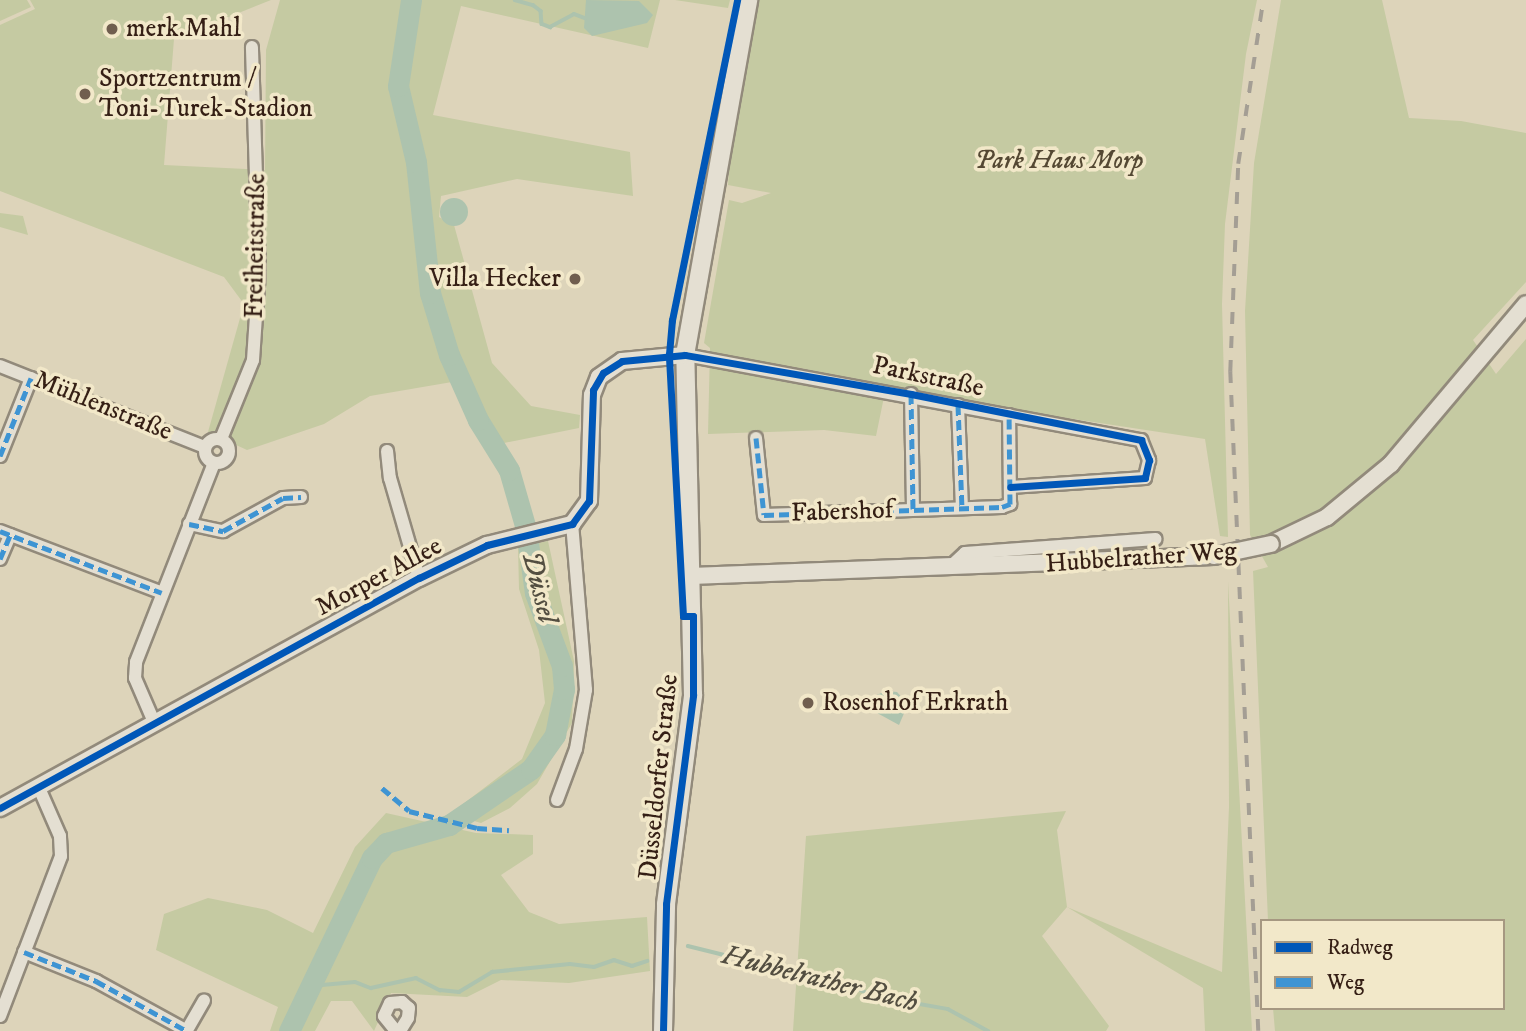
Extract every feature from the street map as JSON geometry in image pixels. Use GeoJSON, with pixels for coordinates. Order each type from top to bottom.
{"type":"FeatureCollection","features":[{"type":"Feature","properties":{"kind":"main road","name":"Düsseldorfer Straße"},"geometry":{"type":"LineString","coordinates":[[663,1031],[668,890],[692,710],[685,355],[748,0]]}},
{"type":"Feature","properties":{"kind":"street","name":"Freiheitstraße"},"geometry":{"type":"LineString","coordinates":[[154,722],[135,678],[136,662],[214,463],[222,462],[229,453],[221,439],[253,360],[259,272],[252,47]]}},
{"type":"Feature","properties":{"kind":"street","name":"Hubbelrather Weg"},"geometry":{"type":"LineString","coordinates":[[691,576],[1214,556],[1271,544],[1326,517],[1391,464],[1526,304]]}},
{"type":"Feature","properties":{"kind":"street","name":"Parkstraße"},"geometry":{"type":"LineString","coordinates":[[685,355],[911,394],[1141,440],[1149,460],[1145,478],[1010,487]]}},
{"type":"Feature","properties":{"kind":"street"},"geometry":{"type":"LineString","coordinates":[[557,800],[576,749],[586,690],[572,524],[589,500],[592,395],[599,377],[622,361],[685,355]]}},
{"type":"Feature","properties":{"kind":"street","name":"Mühlenstraße"},"geometry":{"type":"LineString","coordinates":[[0,366],[205,447]]}},
{"type":"Feature","properties":{"kind":"street"},"geometry":{"type":"LineString","coordinates":[[0,456],[31,378]]}},
{"type":"Feature","properties":{"kind":"street","name":"Fabershof"},"geometry":{"type":"LineString","coordinates":[[911,394],[914,509]]}},
{"type":"Feature","properties":{"kind":"street"},"geometry":{"type":"LineString","coordinates":[[958,405],[962,508]]}},
{"type":"Feature","properties":{"kind":"street"},"geometry":{"type":"LineString","coordinates":[[1009,415],[1010,487]]}},
{"type":"Feature","properties":{"kind":"street","name":"Fabershof"},"geometry":{"type":"LineString","coordinates":[[756,438],[764,515],[962,508],[1010,503],[1010,487]]}},
{"type":"Feature","properties":{"kind":"street"},"geometry":{"type":"LineString","coordinates":[[214,463],[207,458],[205,447],[221,439]]}},
{"type":"Feature","properties":{"kind":"street"},"geometry":{"type":"LineString","coordinates":[[387,451],[390,478],[419,578]]}},
{"type":"Feature","properties":{"kind":"street"},"geometry":{"type":"LineString","coordinates":[[189,524],[223,531],[283,498],[301,497]]}},
{"type":"Feature","properties":{"kind":"street","name":"Morper Allee"},"geometry":{"type":"LineString","coordinates":[[0,808],[419,578],[487,545],[572,524]]}},
{"type":"Feature","properties":{"kind":"street"},"geometry":{"type":"LineString","coordinates":[[0,559],[5,533],[162,593]]}},
{"type":"Feature","properties":{"kind":"street","name":"Hubbelrather Weg"},"geometry":{"type":"LineString","coordinates":[[949,568],[965,553],[1154,539]]}},
{"type":"Feature","properties":{"kind":"street"},"geometry":{"type":"LineString","coordinates":[[0,1016],[61,856],[60,836],[39,788]]}},
{"type":"Feature","properties":{"kind":"street"},"geometry":{"type":"LineString","coordinates":[[24,952],[96,981],[187,1030],[204,1000]]}},
{"type":"Feature","properties":{"kind":"green space"},"geometry":{"type":"Polygon","coordinates":[[[0,0],[27,0],[31,7],[0,21],[0,0]]]}},
{"type":"Feature","properties":{"kind":"green space"},"geometry":{"type":"Polygon","coordinates":[[[30,0],[271,0],[174,39],[164,165],[265,170],[266,50],[280,0],[660,0],[648,48],[461,6],[433,115],[630,152],[633,196],[517,179],[441,196],[439,217],[454,225],[492,363],[531,406],[580,415],[579,428],[499,444],[524,510],[514,512],[505,484],[452,382],[370,396],[324,424],[247,450],[208,432],[244,304],[224,277],[0,191],[0,25],[35,9],[30,0]]]}},
{"type":"Feature","properties":{"kind":"green space"},"geometry":{"type":"Polygon","coordinates":[[[675,0],[730,0],[728,8],[675,0]]]}},
{"type":"Feature","properties":{"kind":"green space","name":"Park Haus Morp"},"geometry":{"type":"Polygon","coordinates":[[[759,0],[1257,0],[1246,54],[1225,224],[1222,304],[1228,537],[1220,536],[1205,439],[1007,409],[800,368],[798,379],[884,397],[876,436],[824,430],[708,434],[710,348],[704,343],[729,200],[742,203],[771,193],[728,185],[731,141],[759,0]]]}},
{"type":"Feature","properties":{"kind":"green space"},"geometry":{"type":"Polygon","coordinates":[[[1281,0],[1382,0],[1409,118],[1461,121],[1526,133],[1526,282],[1473,340],[1496,374],[1526,339],[1526,1031],[1275,1031],[1273,1010],[1505,1010],[1505,919],[1268,919],[1253,571],[1268,567],[1250,535],[1245,311],[1254,163],[1281,0]]]}},
{"type":"Feature","properties":{"kind":"green space"},"geometry":{"type":"Polygon","coordinates":[[[0,213],[23,216],[28,235],[0,227],[0,213]]]}},
{"type":"Feature","properties":{"kind":"green space"},"geometry":{"type":"Polygon","coordinates":[[[548,541],[574,661],[572,723],[537,784],[510,808],[481,823],[450,814],[522,759],[545,703],[539,650],[519,589],[518,547],[548,541]]]}},
{"type":"Feature","properties":{"kind":"green space"},"geometry":{"type":"Polygon","coordinates":[[[1228,581],[1252,1031],[1205,1031],[1203,988],[1067,907],[1222,972],[1229,807],[1228,581]]]}},
{"type":"Feature","properties":{"kind":"green space"},"geometry":{"type":"Polygon","coordinates":[[[1066,811],[1057,830],[1067,907],[1042,936],[1109,1026],[1106,1031],[793,1031],[806,836],[1066,811]]]}},
{"type":"Feature","properties":{"kind":"green space"},"geometry":{"type":"Polygon","coordinates":[[[386,813],[476,833],[533,835],[533,854],[501,875],[529,912],[559,924],[647,917],[650,971],[569,983],[501,980],[467,997],[391,993],[374,1031],[352,1001],[331,1001],[315,1031],[270,1031],[278,1007],[156,950],[164,914],[208,898],[267,910],[313,933],[355,847],[386,813]]]}},
{"type":"Feature","properties":{"kind":"shaded area"},"geometry":{"type":"Polygon","coordinates":[[[586,0],[639,1],[653,15],[647,23],[592,36],[584,28],[586,0]]]}},
{"type":"Feature","properties":{"kind":"shaded area"},"geometry":{"type":"Polygon","coordinates":[[[454,198],[464,202],[468,212],[464,222],[454,226],[444,222],[440,212],[444,202],[454,198]]]}},
{"type":"Feature","properties":{"kind":"shaded area"},"geometry":{"type":"Polygon","coordinates":[[[886,691],[897,692],[908,704],[899,725],[868,708],[872,697],[886,691]]]}},
{"type":"Feature","properties":{"kind":"waterway","name":"Düssel"},"geometry":{"type":"LineString","coordinates":[[289,1031],[372,858],[386,843],[449,825],[531,769],[555,735],[564,689],[562,666],[535,593],[526,529],[509,470],[478,420],[449,355],[430,293],[416,162],[398,86],[411,0]]}},
{"type":"Feature","properties":{"kind":"waterway"},"geometry":{"type":"LineString","coordinates":[[515,0],[533,5],[541,11],[542,24],[550,27],[574,14],[585,18]]}},
{"type":"Feature","properties":{"kind":"waterway","name":"Hubbelrather Bach"},"geometry":{"type":"LineString","coordinates":[[688,946],[765,965],[781,975],[853,986],[869,994],[889,993],[897,1000],[948,1009],[988,1031]]}},
{"type":"Feature","properties":{"kind":"waterway","name":"Hubbelrather Bach"},"geometry":{"type":"LineString","coordinates":[[311,986],[355,982],[371,988],[416,978],[440,990],[459,992],[492,972],[570,964],[594,967],[614,960],[632,966],[647,961]]}},
{"type":"Feature","properties":{"kind":"railway"},"geometry":{"type":"LineString","coordinates":[[1258,1031],[1230,372],[1238,164],[1263,0]]}},
{"type":"Feature","properties":{"kind":"marked path"},"geometry":{"type":"LineString","coordinates":[[0,456],[31,378]]}},
{"type":"Feature","properties":{"kind":"marked path"},"geometry":{"type":"LineString","coordinates":[[911,394],[913,509]]}},
{"type":"Feature","properties":{"kind":"marked path"},"geometry":{"type":"LineString","coordinates":[[958,405],[962,508]]}},
{"type":"Feature","properties":{"kind":"marked path"},"geometry":{"type":"LineString","coordinates":[[756,438],[764,515],[1002,507],[1010,504],[1009,415]]}},
{"type":"Feature","properties":{"kind":"marked path"},"geometry":{"type":"LineString","coordinates":[[189,524],[223,531],[283,498],[301,497]]}},
{"type":"Feature","properties":{"kind":"marked path"},"geometry":{"type":"LineString","coordinates":[[0,531],[162,593]]}},
{"type":"Feature","properties":{"kind":"marked path"},"geometry":{"type":"LineString","coordinates":[[0,559],[10,535]]}},
{"type":"Feature","properties":{"kind":"marked path"},"geometry":{"type":"LineString","coordinates":[[382,788],[409,811],[477,828],[509,830]]}},
{"type":"Feature","properties":{"kind":"marked path"},"geometry":{"type":"LineString","coordinates":[[24,952],[96,981],[187,1031]]}},
{"type":"Feature","properties":{"kind":"cycle path"},"geometry":{"type":"LineString","coordinates":[[663,1031],[666,904],[693,695],[693,616],[683,616],[669,354],[672,320],[737,0]]}},
{"type":"Feature","properties":{"kind":"cycle path"},"geometry":{"type":"LineString","coordinates":[[0,808],[419,578],[487,545],[572,524],[589,501],[593,390],[603,373],[622,361],[685,355],[911,394],[1141,440],[1149,460],[1145,478],[1010,487]]}},
{"type":"Feature","properties":{"kind":"place","name":"merk.Mahl"},"geometry":{"type":"Point","coordinates":[112,29]}},
{"type":"Feature","properties":{"kind":"place","name":"Sportzentrum / Toni-Turek-Stadion"},"geometry":{"type":"Point","coordinates":[85,94]}},
{"type":"Feature","properties":{"kind":"place","name":"Villa Hecker"},"geometry":{"type":"Point","coordinates":[575,279]}},
{"type":"Feature","properties":{"kind":"place","name":"Rosenhof Erkrath"},"geometry":{"type":"Point","coordinates":[808,703]}}]}
